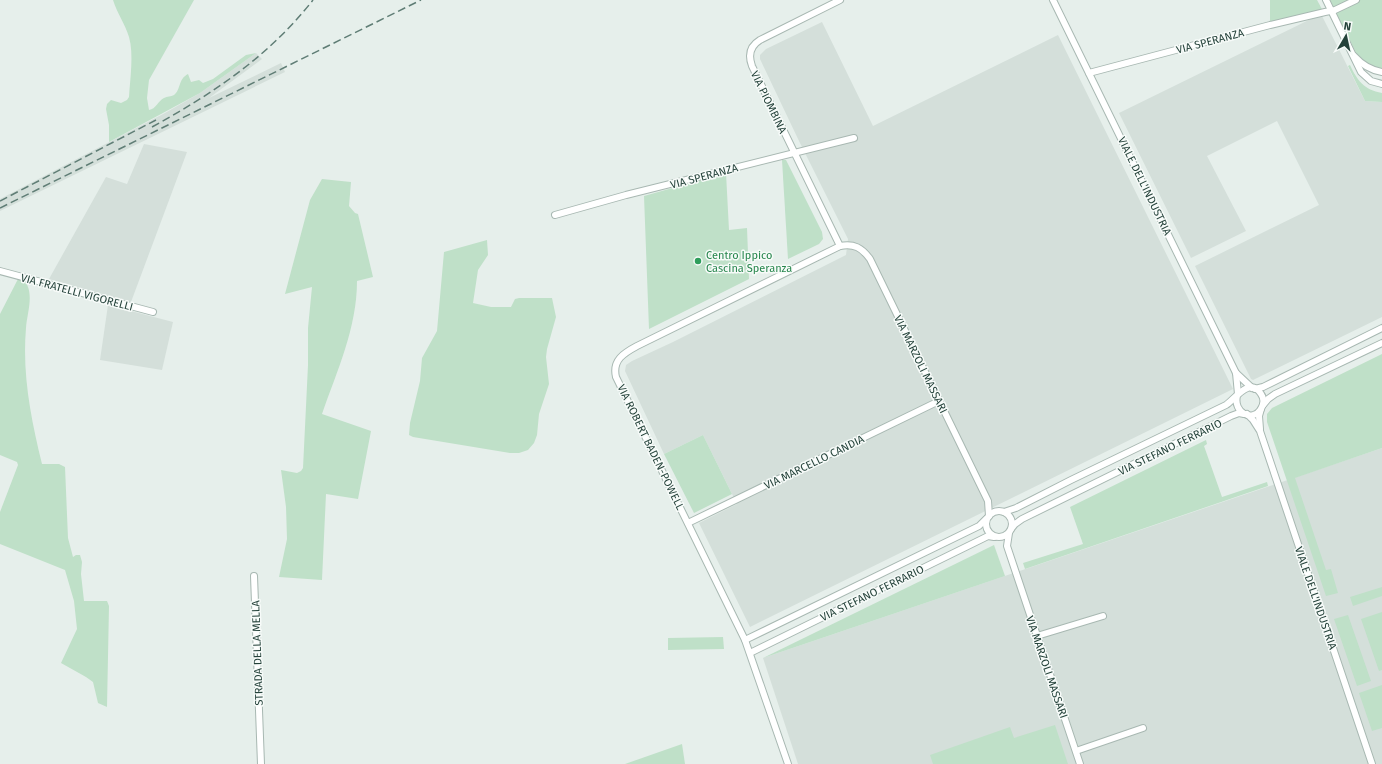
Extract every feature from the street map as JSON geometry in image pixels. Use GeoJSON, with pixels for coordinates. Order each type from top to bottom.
{"type":"FeatureCollection","features":[{"type":"Feature","properties":{"kind":"street","name":"VIA PIOMBINA"},"geometry":{"type":"LineString","coordinates":[[840,0],[760,40],[754,45],[750,53],[752,66],[840,246]]}},
{"type":"Feature","properties":{"kind":"street","name":"VIALE DELL'INDUSTRIA"},"geometry":{"type":"LineString","coordinates":[[1053,0],[1236,373]]}},
{"type":"Feature","properties":{"kind":"street"},"geometry":{"type":"LineString","coordinates":[[1326,0],[1356,64],[1364,76],[1371,81],[1382,84]]}},
{"type":"Feature","properties":{"kind":"street","name":"VIA SPERANZA"},"geometry":{"type":"LineString","coordinates":[[1089,73],[1270,25],[1325,12],[1332,12],[1356,0]]}},
{"type":"Feature","properties":{"kind":"street"},"geometry":{"type":"LineString","coordinates":[[1352,53],[1367,67],[1382,72]]}},
{"type":"Feature","properties":{"kind":"street","name":"VIA SPERANZA"},"geometry":{"type":"LineString","coordinates":[[555,215],[626,195],[854,138]]}},
{"type":"Feature","properties":{"kind":"street","name":"VIA MARZOLI MASSARI"},"geometry":{"type":"LineString","coordinates":[[840,246],[850,245],[861,248],[870,259],[988,501],[1002,512]]}},
{"type":"Feature","properties":{"kind":"street","name":"VIA ROBERT BADEN-POWELL"},"geometry":{"type":"LineString","coordinates":[[788,764],[745,640],[616,377],[615,369],[618,359],[624,353],[840,246]]}},
{"type":"Feature","properties":{"kind":"street","name":"VIA FRATELLI VIGORELLI"},"geometry":{"type":"LineString","coordinates":[[0,271],[153,312]]}},
{"type":"Feature","properties":{"kind":"street"},"geometry":{"type":"LineString","coordinates":[[1238,395],[1244,389],[1263,387],[1382,328]]}},
{"type":"Feature","properties":{"kind":"street"},"geometry":{"type":"LineString","coordinates":[[1246,414],[1254,414],[1268,399],[1275,394],[1382,343]]}},
{"type":"Feature","properties":{"kind":"street"},"geometry":{"type":"LineString","coordinates":[[1236,373],[1263,397],[1259,416],[1260,431]]}},
{"type":"Feature","properties":{"kind":"street"},"geometry":{"type":"LineString","coordinates":[[1236,373],[1238,395],[1237,405],[1241,412],[1253,420],[1260,431]]}},
{"type":"Feature","properties":{"kind":"street","name":"VIA STEFANO FERRARIO"},"geometry":{"type":"LineString","coordinates":[[1002,512],[1017,508],[1071,480],[1226,405],[1238,395]]}},
{"type":"Feature","properties":{"kind":"street","name":"VIA MARCELLO CANDIA"},"geometry":{"type":"LineString","coordinates":[[688,523],[939,401]]}},
{"type":"Feature","properties":{"kind":"street","name":"VIA STEFANO FERRARIO"},"geometry":{"type":"LineString","coordinates":[[1010,531],[1015,524],[1022,519],[1232,416],[1241,413],[1246,414]]}},
{"type":"Feature","properties":{"kind":"street","name":"VIALE DELL'INDUSTRIA"},"geometry":{"type":"LineString","coordinates":[[1260,431],[1372,764]]}},
{"type":"Feature","properties":{"kind":"street","name":"VIA MARZOLI MASSARI"},"geometry":{"type":"LineString","coordinates":[[987,518],[988,501]]}},
{"type":"Feature","properties":{"kind":"street"},"geometry":{"type":"LineString","coordinates":[[996,512],[1002,512],[1010,517],[1012,525],[1006,536],[996,537],[987,531],[987,518],[996,512]]}},
{"type":"Feature","properties":{"kind":"street","name":"VIA STEFANO FERRARIO"},"geometry":{"type":"LineString","coordinates":[[745,640],[976,527],[987,518]]}},
{"type":"Feature","properties":{"kind":"street","name":"VIA MARZOLI MASSARI"},"geometry":{"type":"LineString","coordinates":[[1010,531],[1007,546],[1080,764]]}},
{"type":"Feature","properties":{"kind":"street","name":"VIA STEFANO FERRARIO"},"geometry":{"type":"LineString","coordinates":[[750,653],[982,539],[991,536],[996,537]]}},
{"type":"Feature","properties":{"kind":"street","name":"VIA MARZOLI MASSARI"},"geometry":{"type":"LineString","coordinates":[[996,537],[1007,546]]}},
{"type":"Feature","properties":{"kind":"street","name":"STRADA DELLA MELLA"},"geometry":{"type":"LineString","coordinates":[[254,576],[261,764]]}},
{"type":"Feature","properties":{"kind":"street"},"geometry":{"type":"LineString","coordinates":[[1037,636],[1103,616]]}},
{"type":"Feature","properties":{"kind":"street"},"geometry":{"type":"LineString","coordinates":[[1076,751],[1143,728]]}},
{"type":"Feature","properties":{"kind":"shaded area"},"geometry":{"type":"Polygon","coordinates":[[[1321,14],[1365,101],[1382,102],[1382,317],[1253,380],[1251,379],[1195,266],[1319,205],[1277,121],[1207,156],[1246,231],[1191,258],[1119,113],[1321,14]]]}},
{"type":"Feature","properties":{"kind":"shaded area"},"geometry":{"type":"Polygon","coordinates":[[[822,22],[873,126],[1058,35],[1233,389],[750,627],[699,523],[737,504],[703,435],[664,454],[625,371],[626,365],[632,361],[846,255],[848,239],[760,59],[760,55],[766,49],[822,22]]]}},
{"type":"Feature","properties":{"kind":"shaded area"},"geometry":{"type":"Polygon","coordinates":[[[256,53],[262,59],[209,98],[281,63],[285,72],[0,211],[0,199],[165,113],[200,93],[256,53]]]}},
{"type":"Feature","properties":{"kind":"shaded area"},"geometry":{"type":"Polygon","coordinates":[[[144,144],[187,152],[131,302],[49,279],[106,177],[127,184],[144,144]]]}},
{"type":"Feature","properties":{"kind":"shaded area"},"geometry":{"type":"Polygon","coordinates":[[[108,305],[173,322],[162,370],[100,360],[108,305]]]}},
{"type":"Feature","properties":{"kind":"shaded area"},"geometry":{"type":"Polygon","coordinates":[[[1382,448],[1382,764],[798,764],[763,658],[1382,448]]]}},
{"type":"Feature","properties":{"kind":"green space"},"geometry":{"type":"Polygon","coordinates":[[[113,0],[194,0],[149,80],[147,98],[149,110],[164,98],[174,95],[185,76],[188,74],[191,82],[199,80],[203,83],[213,79],[246,55],[256,53],[200,93],[109,142],[109,125],[106,109],[107,104],[111,100],[121,103],[129,97],[131,67],[129,37],[113,0]]]}},
{"type":"Feature","properties":{"kind":"green space"},"geometry":{"type":"Polygon","coordinates":[[[1270,0],[1317,0],[1323,11],[1270,23],[1270,0]]]}},
{"type":"Feature","properties":{"kind":"green space"},"geometry":{"type":"Polygon","coordinates":[[[1330,0],[1382,0],[1382,69],[1368,65],[1357,55],[1330,0]]]}},
{"type":"Feature","properties":{"kind":"green space"},"geometry":{"type":"Polygon","coordinates":[[[1350,65],[1358,80],[1362,84],[1376,92],[1382,93],[1382,102],[1365,101],[1348,66],[1350,65]]]}},
{"type":"Feature","properties":{"kind":"green space"},"geometry":{"type":"Polygon","coordinates":[[[782,160],[786,160],[822,232],[823,239],[819,244],[788,259],[782,160]]]}},
{"type":"Feature","properties":{"kind":"green space","name":"Centro Ippico Cascina Speranza"},"geometry":{"type":"Polygon","coordinates":[[[726,173],[729,230],[747,228],[749,279],[649,329],[644,196],[708,178],[711,180],[716,179],[718,175],[726,173]]]}},
{"type":"Feature","properties":{"kind":"green space"},"geometry":{"type":"Polygon","coordinates":[[[322,179],[351,182],[349,206],[355,213],[358,214],[373,277],[357,281],[354,316],[350,332],[340,365],[322,414],[371,431],[358,499],[326,494],[322,580],[279,577],[287,539],[286,507],[281,470],[297,473],[303,468],[308,365],[308,328],[312,287],[285,294],[310,200],[322,179]]]}},
{"type":"Feature","properties":{"kind":"green space"},"geometry":{"type":"Polygon","coordinates":[[[487,240],[488,255],[478,270],[473,303],[491,307],[511,307],[515,299],[519,298],[552,298],[556,317],[547,349],[546,357],[549,384],[539,414],[537,435],[534,443],[528,450],[519,453],[510,453],[413,437],[409,435],[410,423],[420,381],[422,358],[437,331],[444,252],[487,240]]]}},
{"type":"Feature","properties":{"kind":"green space"},"geometry":{"type":"Polygon","coordinates":[[[18,279],[24,280],[30,297],[25,345],[26,379],[34,430],[42,464],[59,464],[65,467],[68,538],[73,557],[80,555],[82,562],[81,574],[84,601],[107,601],[109,606],[107,707],[98,703],[93,682],[61,663],[77,629],[74,601],[65,570],[0,544],[0,512],[18,465],[17,462],[0,455],[0,314],[18,279]]]}},
{"type":"Feature","properties":{"kind":"green space"},"geometry":{"type":"Polygon","coordinates":[[[1382,354],[1382,448],[1295,478],[1326,570],[1331,569],[1338,593],[1326,596],[1267,422],[1267,414],[1272,408],[1382,354]]]}},
{"type":"Feature","properties":{"kind":"green space"},"geometry":{"type":"Polygon","coordinates":[[[703,435],[732,494],[694,513],[664,454],[703,435]]]}},
{"type":"Feature","properties":{"kind":"green space"},"geometry":{"type":"Polygon","coordinates":[[[1206,440],[1207,444],[1204,446],[1222,497],[1267,482],[1268,486],[1025,569],[1023,563],[1083,544],[1070,507],[1206,440]]]}},
{"type":"Feature","properties":{"kind":"green space"},"geometry":{"type":"Polygon","coordinates":[[[994,545],[1005,576],[763,658],[994,545]]]}},
{"type":"Feature","properties":{"kind":"green space"},"geometry":{"type":"Polygon","coordinates":[[[1382,587],[1382,596],[1353,606],[1350,597],[1382,587]]]}},
{"type":"Feature","properties":{"kind":"green space"},"geometry":{"type":"Polygon","coordinates":[[[1382,612],[1382,670],[1379,671],[1361,619],[1382,612]]]}},
{"type":"Feature","properties":{"kind":"green space"},"geometry":{"type":"Polygon","coordinates":[[[1348,615],[1371,681],[1357,686],[1334,619],[1348,615]]]}},
{"type":"Feature","properties":{"kind":"green space"},"geometry":{"type":"Polygon","coordinates":[[[723,637],[724,649],[668,650],[668,638],[723,637]]]}},
{"type":"Feature","properties":{"kind":"green space"},"geometry":{"type":"Polygon","coordinates":[[[1382,685],[1382,728],[1372,731],[1359,693],[1382,685]]]}},
{"type":"Feature","properties":{"kind":"green space"},"geometry":{"type":"Polygon","coordinates":[[[1055,725],[1068,764],[933,764],[930,755],[1010,727],[1014,738],[1055,725]]]}},
{"type":"Feature","properties":{"kind":"green space"},"geometry":{"type":"Polygon","coordinates":[[[682,744],[685,764],[625,764],[682,744]]]}},
{"type":"Feature","properties":{"kind":"railway"},"geometry":{"type":"LineString","coordinates":[[152,127],[197,101],[239,72],[278,39],[313,0]]}},
{"type":"Feature","properties":{"kind":"railway"},"geometry":{"type":"LineString","coordinates":[[0,208],[421,0]]}},
{"type":"Feature","properties":{"kind":"railway"},"geometry":{"type":"LineString","coordinates":[[0,201],[156,120]]}},
{"type":"Feature","properties":{"kind":"place","name":"Centro Ippico Cascina Speranza"},"geometry":{"type":"Point","coordinates":[698,261]}}]}
